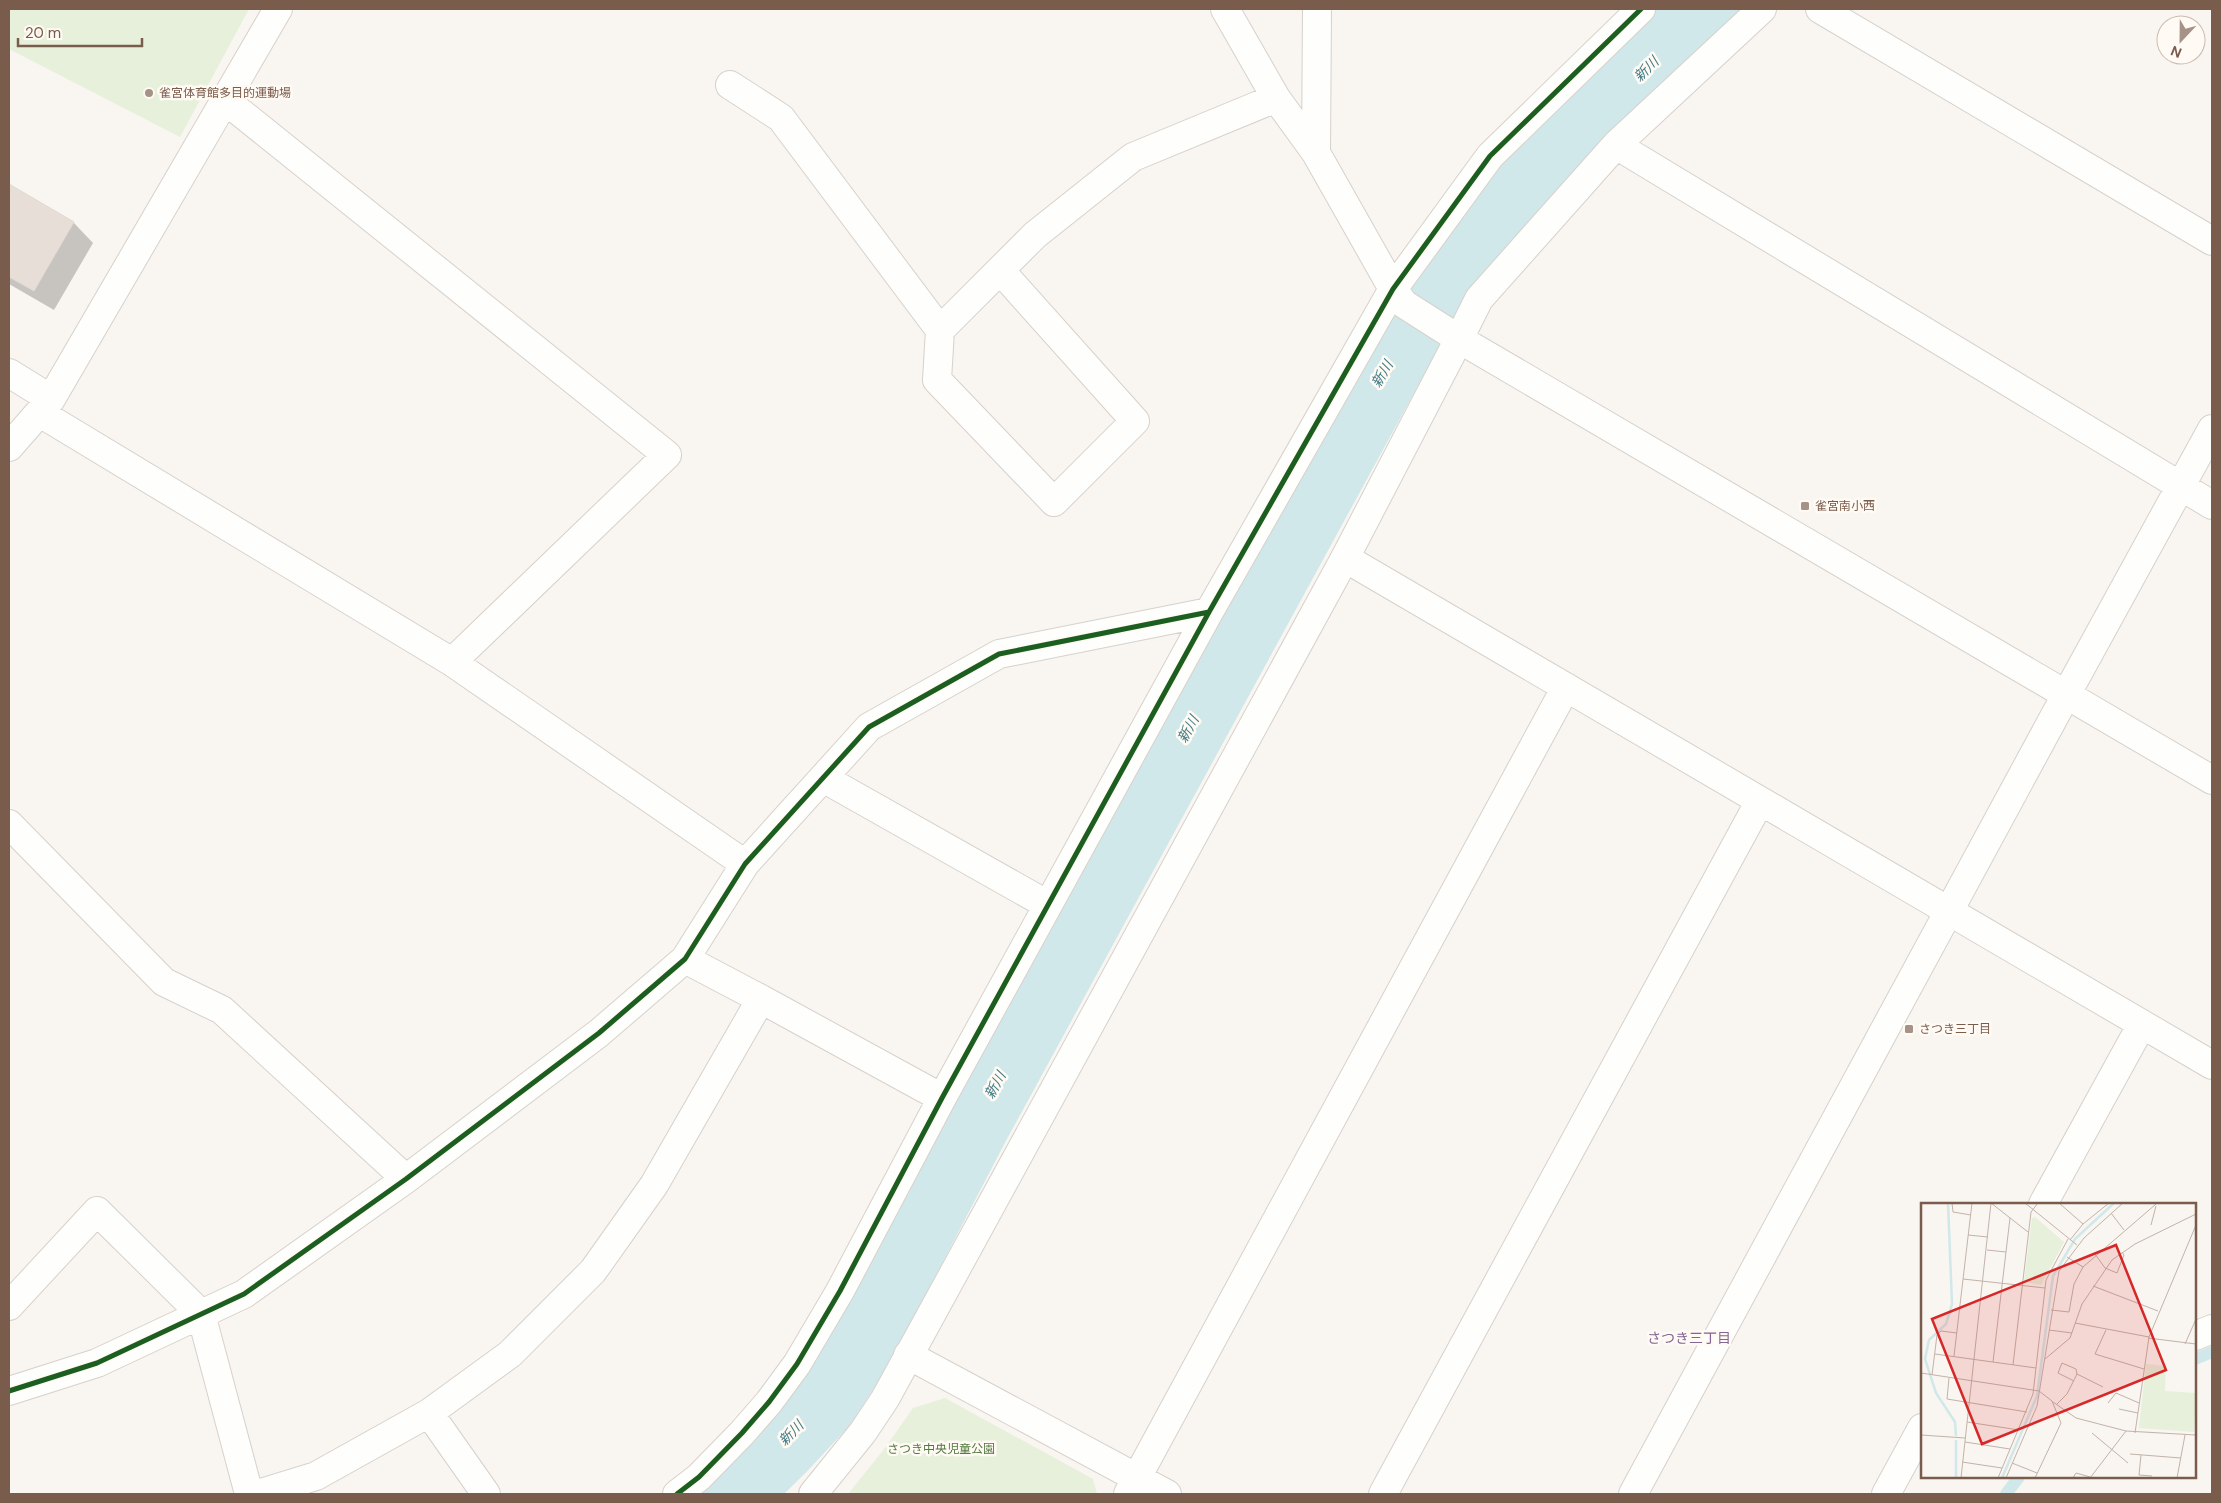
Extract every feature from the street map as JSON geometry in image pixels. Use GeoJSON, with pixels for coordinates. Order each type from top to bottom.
{"type":"FeatureCollection","features":[{"type":"Feature","properties":{"kind":"street"},"geometry":{"type":"LineString","coordinates":[[9,447],[46,406],[278,9]]}},
{"type":"Feature","properties":{"kind":"street"},"geometry":{"type":"LineString","coordinates":[[1226,9],[1276,98],[1316,154],[1399,296],[1459,339],[2212,780]]}},
{"type":"Feature","properties":{"kind":"street"},"geometry":{"type":"LineString","coordinates":[[1316,154],[1317,9]]}},
{"type":"Feature","properties":{"kind":"street"},"geometry":{"type":"LineString","coordinates":[[677,1494],[699,1477],[742,1433],[769,1402],[797,1364],[840,1291],[942,1098],[1209,612],[1399,296],[1490,156],[1641,9]]}},
{"type":"Feature","properties":{"kind":"street"},"geometry":{"type":"LineString","coordinates":[[813,1494],[863,1432],[885,1399],[1345,558],[1479,299],[1616,145],[1762,9]]}},
{"type":"Feature","properties":{"kind":"street"},"geometry":{"type":"LineString","coordinates":[[1820,9],[2212,241]]}},
{"type":"Feature","properties":{"kind":"street"},"geometry":{"type":"LineString","coordinates":[[730,85],[781,118],[940,330],[937,380],[1054,502],[1135,421],[1000,270]]}},
{"type":"Feature","properties":{"kind":"street"},"geometry":{"type":"LineString","coordinates":[[940,330],[1035,235],[1133,157],[1276,98]]}},
{"type":"Feature","properties":{"kind":"street"},"geometry":{"type":"LineString","coordinates":[[226,100],[667,455],[452,662]]}},
{"type":"Feature","properties":{"kind":"street"},"geometry":{"type":"LineString","coordinates":[[1616,145],[2212,505]]}},
{"type":"Feature","properties":{"kind":"street"},"geometry":{"type":"LineString","coordinates":[[9,373],[46,406],[452,662],[745,864]]}},
{"type":"Feature","properties":{"kind":"street"},"geometry":{"type":"LineString","coordinates":[[1633,1494],[2212,429]]}},
{"type":"Feature","properties":{"kind":"street"},"geometry":{"type":"LineString","coordinates":[[1345,558],[2212,1065]]}},
{"type":"Feature","properties":{"kind":"street"},"geometry":{"type":"LineString","coordinates":[[9,1391],[97,1363],[244,1294],[406,1179],[599,1033],[685,959],[745,864],[869,727],[999,654],[1209,612]]}},
{"type":"Feature","properties":{"kind":"street"},"geometry":{"type":"LineString","coordinates":[[1132,1486],[1566,687]]}},
{"type":"Feature","properties":{"kind":"street"},"geometry":{"type":"LineString","coordinates":[[823,778],[1048,906]]}},
{"type":"Feature","properties":{"kind":"street"},"geometry":{"type":"LineString","coordinates":[[1383,1494],[1760,801]]}},
{"type":"Feature","properties":{"kind":"street"},"geometry":{"type":"LineString","coordinates":[[9,824],[164,982],[222,1010],[406,1179]]}},
{"type":"Feature","properties":{"kind":"street"},"geometry":{"type":"LineString","coordinates":[[685,959],[942,1098]]}},
{"type":"Feature","properties":{"kind":"street"},"geometry":{"type":"LineString","coordinates":[[258,1494],[316,1476],[429,1413],[510,1354],[593,1272],[654,1185],[761,999]]}},
{"type":"Feature","properties":{"kind":"street"},"geometry":{"type":"LineString","coordinates":[[2044,1203],[2142,1024]]}},
{"type":"Feature","properties":{"kind":"street"},"geometry":{"type":"LineString","coordinates":[[9,1306],[97,1211],[201,1314],[249,1494]]}},
{"type":"Feature","properties":{"kind":"street"},"geometry":{"type":"LineString","coordinates":[[2196,1336],[2212,1329]]}},
{"type":"Feature","properties":{"kind":"street"},"geometry":{"type":"LineString","coordinates":[[908,1355],[1132,1486],[1167,1494]]}},
{"type":"Feature","properties":{"kind":"street"},"geometry":{"type":"LineString","coordinates":[[429,1413],[486,1494]]}},
{"type":"Feature","properties":{"kind":"street"},"geometry":{"type":"LineString","coordinates":[[1886,1494],[1921,1430]]}},
{"type":"Feature","properties":{"kind":"green space","name":"雀宮体育館多目的運動場"},"geometry":{"type":"Polygon","coordinates":[[[9,9],[249,9],[180,137],[9,49],[9,9]]]}},
{"type":"Feature","properties":{"kind":"green space","name":"さつき中央児童公園"},"geometry":{"type":"Polygon","coordinates":[[[945,1398],[1093,1479],[1097,1494],[848,1494],[885,1448],[913,1408],[945,1398]]]}},
{"type":"Feature","properties":{"kind":"building"},"geometry":{"type":"Polygon","coordinates":[[[9,184],[74,222],[34,291],[9,277],[9,184]]]}},
{"type":"Feature","properties":{"kind":"waterway","name":"新川"},"geometry":{"type":"LineString","coordinates":[[731,1494],[822,1401],[861,1339],[973,1124],[1386,367],[1448,265],[1706,9]]}},
{"type":"Feature","properties":{"kind":"waterway"},"geometry":{"type":"LineString","coordinates":[[2196,1359],[2212,1352]]}},
{"type":"Feature","properties":{"kind":"waterway"},"geometry":{"type":"LineString","coordinates":[[2006,1494],[2018,1478]]}},
{"type":"Feature","properties":{"kind":"cycle path"},"geometry":{"type":"LineString","coordinates":[[677,1494],[699,1477],[742,1433],[769,1402],[797,1364],[840,1291],[942,1098],[1209,612],[1393,289],[1490,156],[1641,9]]}},
{"type":"Feature","properties":{"kind":"cycle path"},"geometry":{"type":"LineString","coordinates":[[9,1391],[97,1363],[244,1294],[406,1179],[599,1033],[685,959],[745,864],[869,727],[999,654],[1209,612]]}},
{"type":"Feature","properties":{"kind":"place","name":"雀宮体育館多目的運動場"},"geometry":{"type":"Point","coordinates":[149,93]}},
{"type":"Feature","properties":{"kind":"place","name":"雀宮南小西"},"geometry":{"type":"Point","coordinates":[1805,506]}},
{"type":"Feature","properties":{"kind":"place","name":"さつき三丁目"},"geometry":{"type":"Point","coordinates":[1909,1029]}},
{"type":"Feature","properties":{"kind":"district","name":"さつき三丁目"},"geometry":{"type":"Point","coordinates":[1689,1338]}}]}
